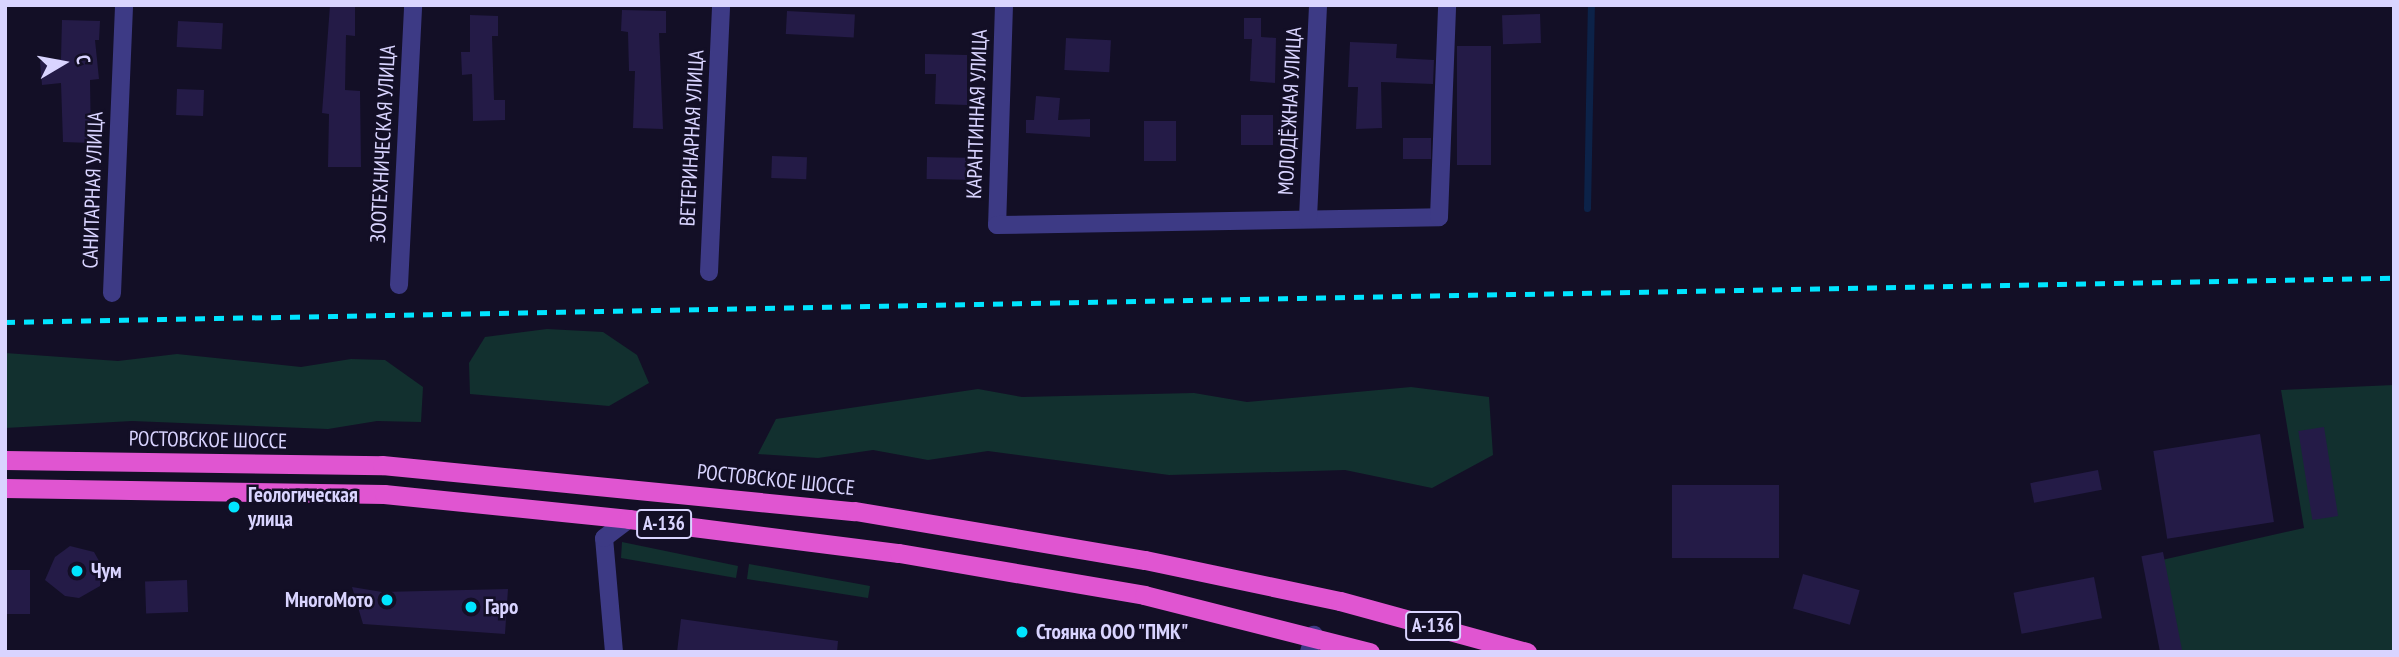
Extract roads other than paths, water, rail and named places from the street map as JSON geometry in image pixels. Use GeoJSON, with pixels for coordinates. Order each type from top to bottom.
{"type":"FeatureCollection","features":[{"type":"Feature","properties":{"kind":"highway","name":"РОСТОВСКОЕ ШОССЕ"},"geometry":{"type":"LineString","coordinates":[[5,460],[382,465],[855,511],[1145,560],[1340,601],[1527,652]]}},
{"type":"Feature","properties":{"kind":"highway","name":"А-136"},"geometry":{"type":"LineString","coordinates":[[5,488],[384,494],[629,519],[913,556],[1144,595],[1312,643],[1370,652]]}},
{"type":"Feature","properties":{"kind":"street","name":"САНИТАРНАЯ УЛИЦА"},"geometry":{"type":"LineString","coordinates":[[112,293],[124,5]]}},
{"type":"Feature","properties":{"kind":"street","name":"ЗООТЕХНИЧЕСКАЯ УЛИЦА"},"geometry":{"type":"LineString","coordinates":[[399,285],[413,5]]}},
{"type":"Feature","properties":{"kind":"street","name":"ВЕТЕРИНАРНАЯ УЛИЦА"},"geometry":{"type":"LineString","coordinates":[[709,272],[722,5]]}},
{"type":"Feature","properties":{"kind":"street","name":"КАРАНТИННАЯ УЛИЦА"},"geometry":{"type":"LineString","coordinates":[[1004,5],[997,225],[1308,219]]}},
{"type":"Feature","properties":{"kind":"street","name":"МОЛОДЁЖНАЯ УЛИЦА"},"geometry":{"type":"LineString","coordinates":[[1308,219],[1318,5]]}},
{"type":"Feature","properties":{"kind":"street"},"geometry":{"type":"LineString","coordinates":[[1308,219],[1439,217],[1447,5]]}},
{"type":"Feature","properties":{"kind":"street"},"geometry":{"type":"LineString","coordinates":[[614,652],[604,538],[629,519]]}},
{"type":"Feature","properties":{"kind":"waterway"},"geometry":{"type":"LineString","coordinates":[[1587,208],[1591,5]]}},
{"type":"Feature","properties":{"kind":"railway"},"geometry":{"type":"LineString","coordinates":[[5,322],[2394,278]]}},
{"type":"Feature","properties":{"kind":"place","name":"Геологическая улица"},"geometry":{"type":"Point","coordinates":[234,507]}},
{"type":"Feature","properties":{"kind":"place","name":"Чум"},"geometry":{"type":"Point","coordinates":[77,571]}},
{"type":"Feature","properties":{"kind":"place","name":"МногоМото"},"geometry":{"type":"Point","coordinates":[387,600]}},
{"type":"Feature","properties":{"kind":"place","name":"Гаро"},"geometry":{"type":"Point","coordinates":[471,607]}},
{"type":"Feature","properties":{"kind":"place","name":"Стоянка ООО \"ПМК\""},"geometry":{"type":"Point","coordinates":[1022,632]}}]}
